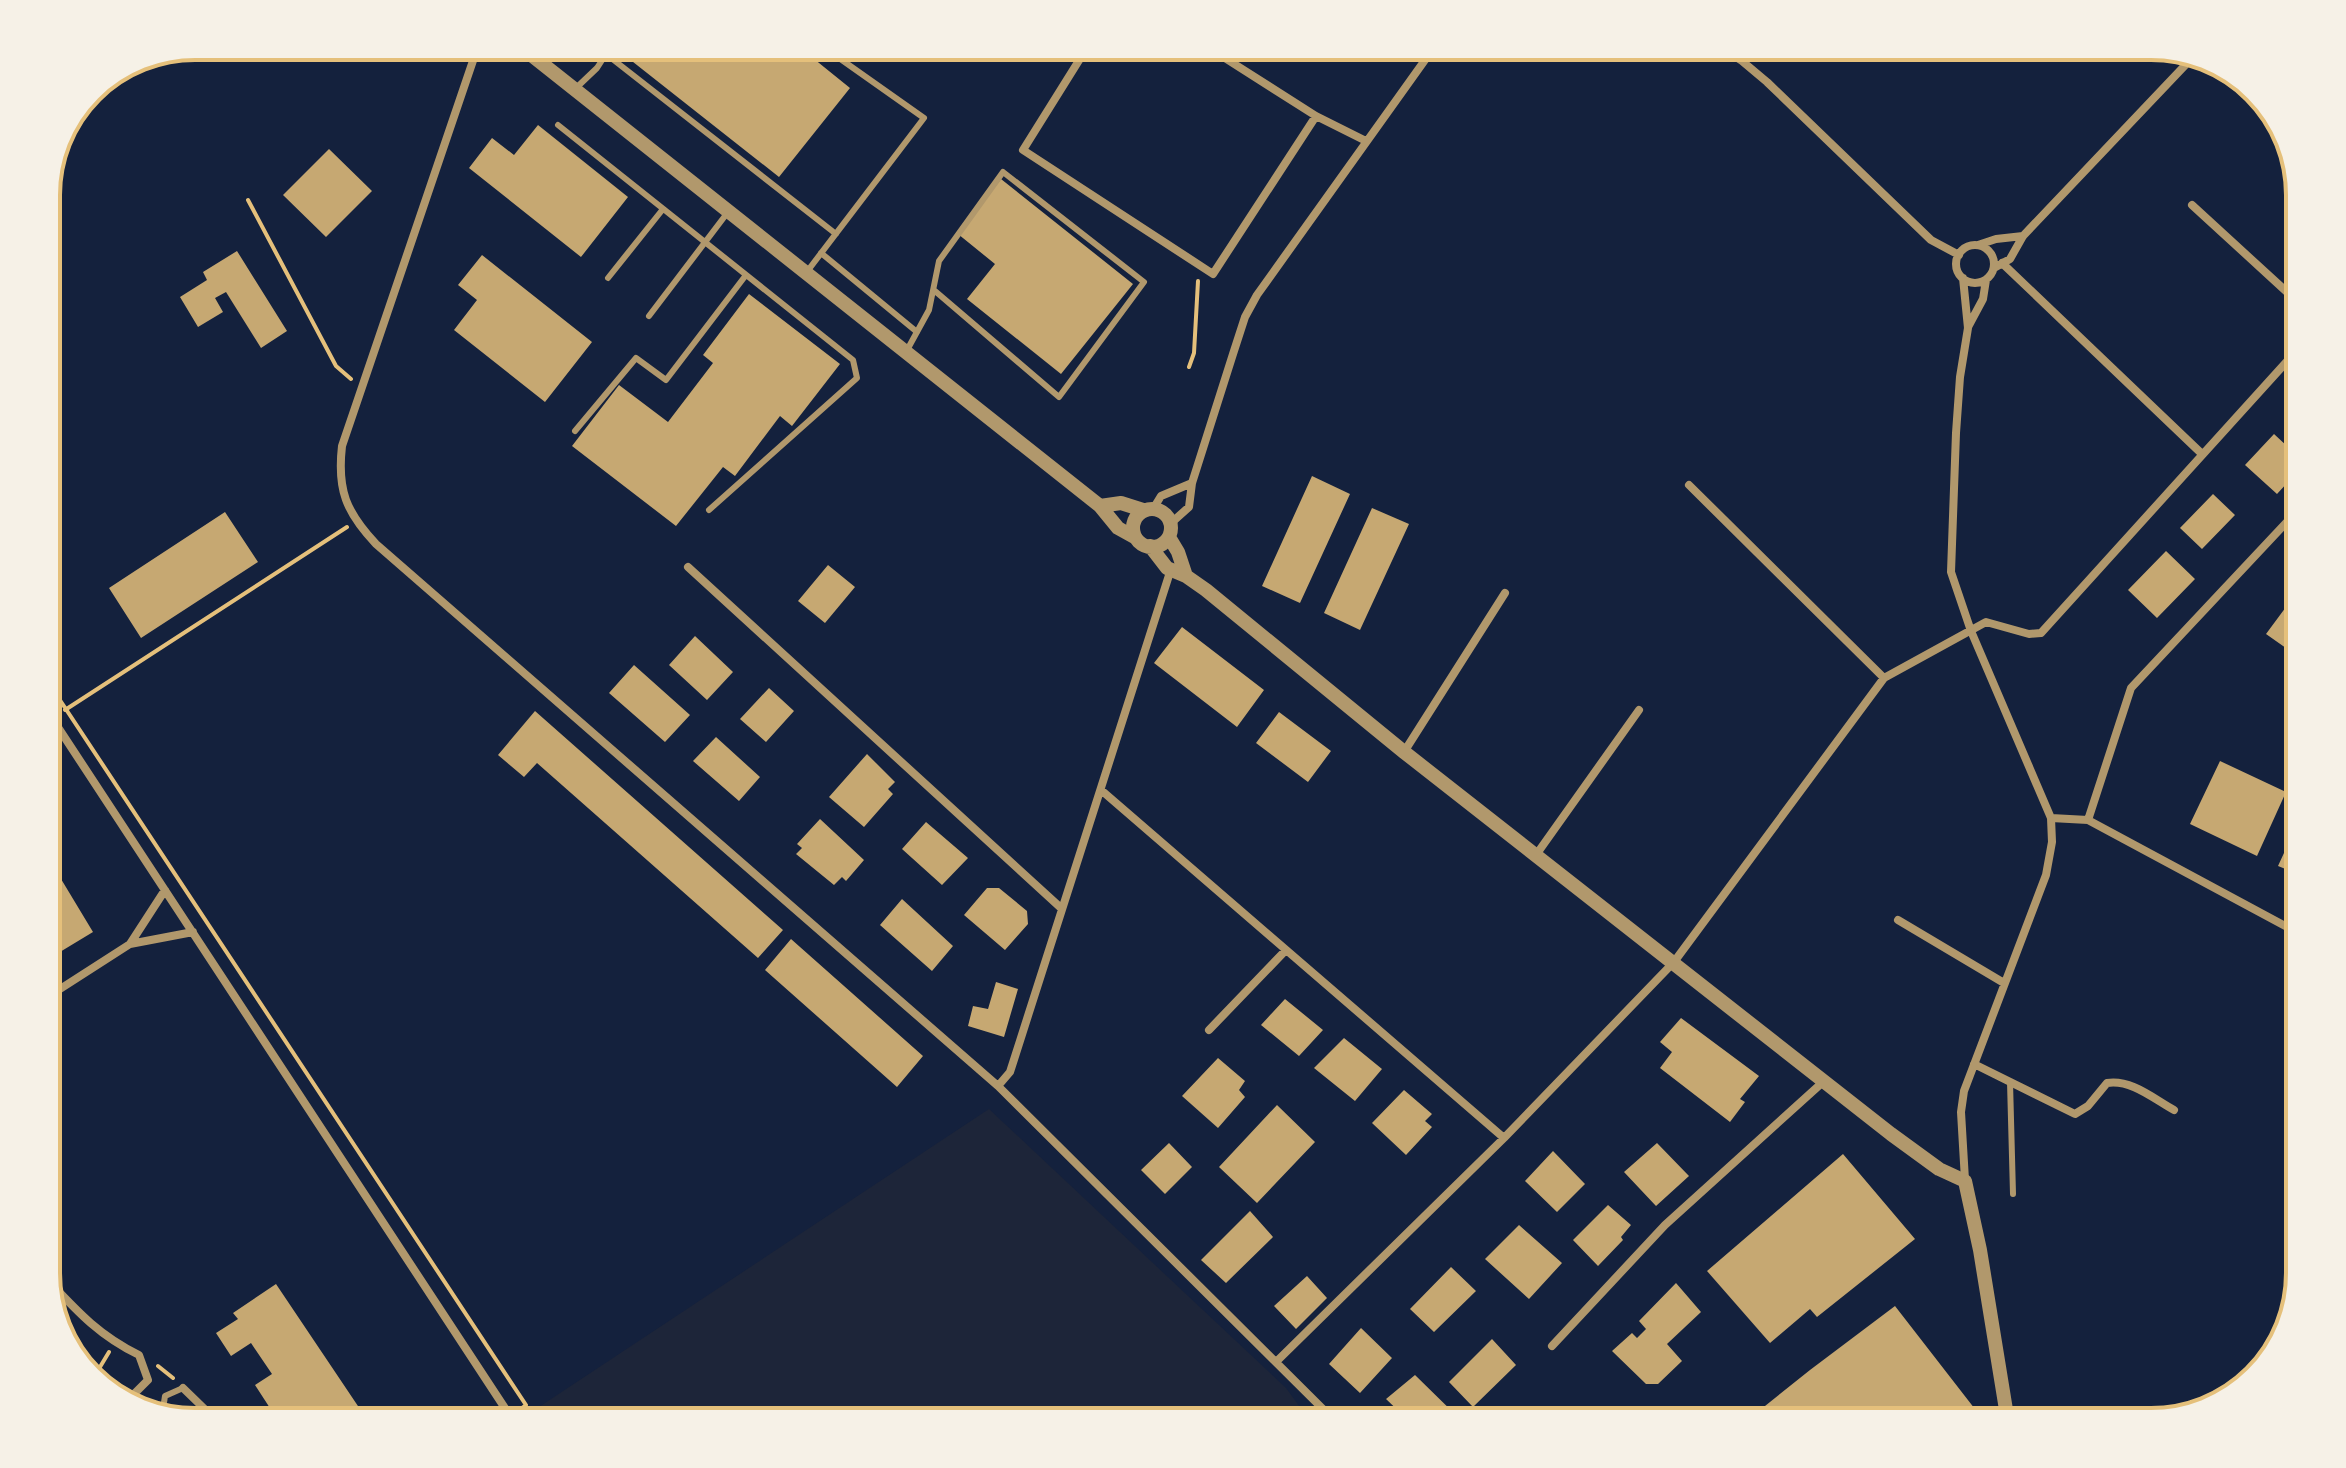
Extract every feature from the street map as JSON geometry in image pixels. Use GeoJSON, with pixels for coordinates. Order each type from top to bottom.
{"type":"FeatureCollection","features":[{"type":"Feature","properties":{"kind":"street"},"geometry":{"type":"LineString","coordinates":[[473,60],[342,446],[339,473],[344,496],[356,522],[388,555],[998,1086],[1322,1408]]}},
{"type":"Feature","properties":{"kind":"street"},"geometry":{"type":"LineString","coordinates":[[538,60],[1100,506],[1118,528],[1150,546],[1171,569],[1186,576],[1823,1082],[1939,1169],[1965,1181]]}},
{"type":"Feature","properties":{"kind":"street"},"geometry":{"type":"LineString","coordinates":[[1079,60],[1023,150],[1213,274],[1316,116]]}},
{"type":"Feature","properties":{"kind":"street"},"geometry":{"type":"LineString","coordinates":[[1228,60],[1316,116],[1366,141]]}},
{"type":"Feature","properties":{"kind":"street"},"geometry":{"type":"LineString","coordinates":[[1150,546],[1161,544],[1189,507],[1192,483],[1245,317],[1257,295],[1425,60]]}},
{"type":"Feature","properties":{"kind":"street"},"geometry":{"type":"LineString","coordinates":[[1740,60],[1931,240],[1959,255]]}},
{"type":"Feature","properties":{"kind":"street"},"geometry":{"type":"LineString","coordinates":[[1968,328],[1983,299],[1986,280],[1998,265],[2010,259],[2023,236],[2185,65]]}},
{"type":"Feature","properties":{"kind":"street"},"geometry":{"type":"LineString","coordinates":[[2192,205],[2286,291]]}},
{"type":"Feature","properties":{"kind":"street"},"geometry":{"type":"LineString","coordinates":[[2006,1408],[1980,1250],[1965,1181],[1961,1112],[1964,1091],[2046,875],[2052,842],[2051,818],[1971,631],[1951,572],[1956,433],[1968,328],[1963,278],[1957,266],[1959,255],[1966,247],[2023,236]]}},
{"type":"Feature","properties":{"kind":"street"},"geometry":{"type":"LineString","coordinates":[[1978,245],[1989,250],[1998,265],[2201,453]]}},
{"type":"Feature","properties":{"kind":"street"},"geometry":{"type":"LineString","coordinates":[[1963,278],[1974,283],[1986,280]]}},
{"type":"Feature","properties":{"kind":"street"},"geometry":{"type":"LineString","coordinates":[[1277,1361],[1504,1138],[1674,962],[1884,678],[1986,622],[2029,634],[2041,633],[2286,362]]}},
{"type":"Feature","properties":{"kind":"street"},"geometry":{"type":"LineString","coordinates":[[1136,538],[1133,522],[1161,496],[1192,483]]}},
{"type":"Feature","properties":{"kind":"street"},"geometry":{"type":"LineString","coordinates":[[1689,485],[1884,678]]}},
{"type":"Feature","properties":{"kind":"street"},"geometry":{"type":"LineString","coordinates":[[1100,506],[1121,503],[1164,513],[1186,576]]}},
{"type":"Feature","properties":{"kind":"street"},"geometry":{"type":"LineString","coordinates":[[2088,820],[2131,688],[2286,523]]}},
{"type":"Feature","properties":{"kind":"street"},"geometry":{"type":"LineString","coordinates":[[688,567],[1061,908]]}},
{"type":"Feature","properties":{"kind":"street"},"geometry":{"type":"LineString","coordinates":[[998,1086],[1010,1072],[1171,569]]}},
{"type":"Feature","properties":{"kind":"street"},"geometry":{"type":"LineString","coordinates":[[1404,752],[1505,593]]}},
{"type":"Feature","properties":{"kind":"street"},"geometry":{"type":"LineString","coordinates":[[1536,855],[1639,710]]}},
{"type":"Feature","properties":{"kind":"street"},"geometry":{"type":"LineString","coordinates":[[60,729],[505,1408]]}},
{"type":"Feature","properties":{"kind":"street"},"geometry":{"type":"LineString","coordinates":[[1101,790],[1504,1138]]}},
{"type":"Feature","properties":{"kind":"street"},"geometry":{"type":"LineString","coordinates":[[2051,818],[2088,820],[2286,926]]}},
{"type":"Feature","properties":{"kind":"street"},"geometry":{"type":"LineString","coordinates":[[130,944],[165,890]]}},
{"type":"Feature","properties":{"kind":"street"},"geometry":{"type":"LineString","coordinates":[[1898,920],[2004,983]]}},
{"type":"Feature","properties":{"kind":"street"},"geometry":{"type":"LineString","coordinates":[[60,989],[130,944],[193,932]]}},
{"type":"Feature","properties":{"kind":"street"},"geometry":{"type":"LineString","coordinates":[[1209,1030],[1286,950]]}},
{"type":"Feature","properties":{"kind":"street"},"geometry":{"type":"LineString","coordinates":[[1974,1064],[2075,1114],[2088,1106],[2107,1083],[2114,1082],[2125,1083],[2174,1110]]}},
{"type":"Feature","properties":{"kind":"street"},"geometry":{"type":"LineString","coordinates":[[1552,1346],[1665,1225],[1823,1082]]}},
{"type":"Feature","properties":{"kind":"street"},"geometry":{"type":"LineString","coordinates":[[62,1296],[89,1324],[115,1343],[139,1355],[148,1380],[134,1394]]}},
{"type":"Feature","properties":{"kind":"street"},"geometry":{"type":"LineString","coordinates":[[183,1388],[204,1408]]}},
{"type":"Feature","properties":{"kind":"lane"},"geometry":{"type":"LineString","coordinates":[[545,65],[548,60]]}},
{"type":"Feature","properties":{"kind":"lane"},"geometry":{"type":"LineString","coordinates":[[575,89],[602,60]]}},
{"type":"Feature","properties":{"kind":"lane"},"geometry":{"type":"LineString","coordinates":[[614,60],[836,234]]}},
{"type":"Feature","properties":{"kind":"lane"},"geometry":{"type":"LineString","coordinates":[[806,273],[924,118],[842,60]]}},
{"type":"Feature","properties":{"kind":"lane"},"geometry":{"type":"LineString","coordinates":[[558,125],[853,360],[857,378],[709,510]]}},
{"type":"Feature","properties":{"kind":"lane"},"geometry":{"type":"LineString","coordinates":[[906,352],[929,310],[939,261],[1003,172],[1144,282],[1059,397],[935,291]]}},
{"type":"Feature","properties":{"kind":"lane"},"geometry":{"type":"LineString","coordinates":[[608,278],[663,209]]}},
{"type":"Feature","properties":{"kind":"lane"},"geometry":{"type":"LineString","coordinates":[[649,316],[728,212]]}},
{"type":"Feature","properties":{"kind":"lane"},"geometry":{"type":"LineString","coordinates":[[821,253],[917,332]]}},
{"type":"Feature","properties":{"kind":"lane"},"geometry":{"type":"LineString","coordinates":[[575,431],[636,358],[666,380],[746,275]]}},
{"type":"Feature","properties":{"kind":"lane"},"geometry":{"type":"LineString","coordinates":[[2010,1082],[2013,1194]]}},
{"type":"Feature","properties":{"kind":"lane"},"geometry":{"type":"LineString","coordinates":[[164,1404],[165,1396],[183,1388]]}},
{"type":"Feature","properties":{"kind":"path"},"geometry":{"type":"LineString","coordinates":[[248,200],[336,366],[361,389]]}},
{"type":"Feature","properties":{"kind":"path"},"geometry":{"type":"LineString","coordinates":[[1189,367],[1194,353],[1197,283],[1205,268]]}},
{"type":"Feature","properties":{"kind":"path"},"geometry":{"type":"LineString","coordinates":[[60,714],[356,522]]}},
{"type":"Feature","properties":{"kind":"path"},"geometry":{"type":"LineString","coordinates":[[60,700],[526,1405],[522,1408]]}},
{"type":"Feature","properties":{"kind":"path"},"geometry":{"type":"LineString","coordinates":[[99,1369],[115,1343]]}},
{"type":"Feature","properties":{"kind":"path"},"geometry":{"type":"LineString","coordinates":[[139,1355],[163,1368],[183,1388]]}},
{"type":"Feature","properties":{"kind":"shaded area"},"geometry":{"type":"Polygon","coordinates":[[[989,1109],[1286,1388],[1301,1408],[538,1408],[989,1109]]]}},
{"type":"Feature","properties":{"kind":"building"},"geometry":{"type":"Polygon","coordinates":[[[631,60],[815,60],[850,88],[779,177],[631,60]]]}},
{"type":"Feature","properties":{"kind":"building"},"geometry":{"type":"Polygon","coordinates":[[[538,125],[628,197],[581,257],[469,168],[492,138],[514,155],[538,125]]]}},
{"type":"Feature","properties":{"kind":"building"},"geometry":{"type":"Polygon","coordinates":[[[329,149],[372,191],[326,237],[283,195],[329,149]]]}},
{"type":"Feature","properties":{"kind":"building"},"geometry":{"type":"Polygon","coordinates":[[[1001,179],[1133,284],[1061,374],[967,299],[995,264],[958,234],[1001,179]]]}},
{"type":"Feature","properties":{"kind":"building"},"geometry":{"type":"Polygon","coordinates":[[[237,251],[287,331],[261,348],[226,292],[215,298],[223,312],[198,327],[180,297],[207,280],[203,272],[237,251]]]}},
{"type":"Feature","properties":{"kind":"building"},"geometry":{"type":"Polygon","coordinates":[[[482,255],[592,342],[545,402],[454,330],[477,300],[458,285],[482,255]]]}},
{"type":"Feature","properties":{"kind":"building"},"geometry":{"type":"Polygon","coordinates":[[[749,294],[840,364],[792,426],[780,416],[735,476],[723,467],[676,526],[572,446],[619,385],[668,422],[713,363],[703,355],[749,294]]]}},
{"type":"Feature","properties":{"kind":"building"},"geometry":{"type":"Polygon","coordinates":[[[2274,434],[2286,445],[2286,484],[2277,494],[2245,465],[2274,434]]]}},
{"type":"Feature","properties":{"kind":"building"},"geometry":{"type":"Polygon","coordinates":[[[1312,476],[1350,494],[1300,603],[1262,586],[1312,476]]]}},
{"type":"Feature","properties":{"kind":"building"},"geometry":{"type":"Polygon","coordinates":[[[2213,494],[2235,515],[2202,549],[2180,528],[2213,494]]]}},
{"type":"Feature","properties":{"kind":"building"},"geometry":{"type":"Polygon","coordinates":[[[1372,508],[1409,524],[1360,630],[1324,613],[1372,508]]]}},
{"type":"Feature","properties":{"kind":"building"},"geometry":{"type":"Polygon","coordinates":[[[225,512],[258,562],[141,638],[109,588],[225,512]]]}},
{"type":"Feature","properties":{"kind":"building"},"geometry":{"type":"Polygon","coordinates":[[[2166,551],[2195,579],[2157,618],[2128,590],[2166,551]]]}},
{"type":"Feature","properties":{"kind":"building"},"geometry":{"type":"Polygon","coordinates":[[[828,565],[855,587],[825,623],[798,601],[828,565]]]}},
{"type":"Feature","properties":{"kind":"building"},"geometry":{"type":"Polygon","coordinates":[[[2286,607],[2286,648],[2266,634],[2286,607]]]}},
{"type":"Feature","properties":{"kind":"building"},"geometry":{"type":"Polygon","coordinates":[[[1182,627],[1264,690],[1237,727],[1154,663],[1182,627]]]}},
{"type":"Feature","properties":{"kind":"building"},"geometry":{"type":"Polygon","coordinates":[[[695,636],[733,672],[707,700],[669,665],[695,636]]]}},
{"type":"Feature","properties":{"kind":"building"},"geometry":{"type":"Polygon","coordinates":[[[634,665],[690,715],[665,742],[609,693],[634,665]]]}},
{"type":"Feature","properties":{"kind":"building"},"geometry":{"type":"Polygon","coordinates":[[[769,688],[794,711],[766,742],[740,719],[769,688]]]}},
{"type":"Feature","properties":{"kind":"building"},"geometry":{"type":"Polygon","coordinates":[[[535,711],[783,930],[758,958],[537,763],[524,777],[498,755],[535,711]]]}},
{"type":"Feature","properties":{"kind":"building"},"geometry":{"type":"Polygon","coordinates":[[[1279,712],[1331,751],[1308,782],[1256,743],[1279,712]]]}},
{"type":"Feature","properties":{"kind":"building"},"geometry":{"type":"Polygon","coordinates":[[[716,737],[760,777],[739,801],[693,761],[716,737]]]}},
{"type":"Feature","properties":{"kind":"building"},"geometry":{"type":"Polygon","coordinates":[[[867,754],[895,782],[888,789],[893,794],[864,827],[829,797],[867,754]]]}},
{"type":"Feature","properties":{"kind":"building"},"geometry":{"type":"Polygon","coordinates":[[[2220,761],[2286,792],[2257,856],[2190,824],[2220,761]]]}},
{"type":"Feature","properties":{"kind":"building"},"geometry":{"type":"Polygon","coordinates":[[[820,819],[864,860],[846,881],[842,877],[834,885],[796,854],[802,848],[797,844],[820,819]]]}},
{"type":"Feature","properties":{"kind":"building"},"geometry":{"type":"Polygon","coordinates":[[[926,822],[968,858],[942,885],[902,849],[926,822]]]}},
{"type":"Feature","properties":{"kind":"building"},"geometry":{"type":"Polygon","coordinates":[[[2286,849],[2286,869],[2278,866],[2286,849]]]}},
{"type":"Feature","properties":{"kind":"building"},"geometry":{"type":"Polygon","coordinates":[[[60,877],[93,932],[60,952],[60,877]]]}},
{"type":"Feature","properties":{"kind":"building"},"geometry":{"type":"Polygon","coordinates":[[[987,888],[999,888],[1027,911],[1028,924],[1005,950],[964,915],[987,888]]]}},
{"type":"Feature","properties":{"kind":"building"},"geometry":{"type":"Polygon","coordinates":[[[902,899],[953,946],[932,971],[880,925],[902,899]]]}},
{"type":"Feature","properties":{"kind":"building"},"geometry":{"type":"Polygon","coordinates":[[[791,939],[923,1056],[897,1087],[765,970],[791,939]]]}},
{"type":"Feature","properties":{"kind":"building"},"geometry":{"type":"Polygon","coordinates":[[[996,982],[1018,989],[1004,1037],[968,1026],[973,1006],[988,1009],[996,982]]]}},
{"type":"Feature","properties":{"kind":"building"},"geometry":{"type":"Polygon","coordinates":[[[1285,999],[1323,1030],[1299,1056],[1261,1025],[1285,999]]]}},
{"type":"Feature","properties":{"kind":"building"},"geometry":{"type":"Polygon","coordinates":[[[1681,1018],[1759,1076],[1740,1099],[1745,1102],[1730,1122],[1660,1068],[1672,1052],[1660,1042],[1681,1018]]]}},
{"type":"Feature","properties":{"kind":"building"},"geometry":{"type":"Polygon","coordinates":[[[1344,1038],[1382,1069],[1355,1101],[1314,1068],[1344,1038]]]}},
{"type":"Feature","properties":{"kind":"building"},"geometry":{"type":"Polygon","coordinates":[[[1218,1058],[1245,1081],[1239,1090],[1245,1097],[1218,1128],[1182,1096],[1218,1058]]]}},
{"type":"Feature","properties":{"kind":"building"},"geometry":{"type":"Polygon","coordinates":[[[1404,1090],[1432,1114],[1425,1121],[1432,1127],[1406,1155],[1372,1123],[1404,1090]]]}},
{"type":"Feature","properties":{"kind":"building"},"geometry":{"type":"Polygon","coordinates":[[[1277,1105],[1315,1142],[1257,1203],[1219,1167],[1277,1105]]]}},
{"type":"Feature","properties":{"kind":"building"},"geometry":{"type":"Polygon","coordinates":[[[1169,1143],[1192,1167],[1165,1194],[1141,1170],[1169,1143]]]}},
{"type":"Feature","properties":{"kind":"building"},"geometry":{"type":"Polygon","coordinates":[[[1657,1143],[1689,1176],[1656,1206],[1624,1172],[1657,1143]]]}},
{"type":"Feature","properties":{"kind":"building"},"geometry":{"type":"Polygon","coordinates":[[[1553,1151],[1585,1184],[1557,1212],[1525,1181],[1553,1151]]]}},
{"type":"Feature","properties":{"kind":"building"},"geometry":{"type":"Polygon","coordinates":[[[1843,1154],[1915,1239],[1817,1317],[1810,1309],[1770,1343],[1707,1271],[1843,1154]]]}},
{"type":"Feature","properties":{"kind":"building"},"geometry":{"type":"Polygon","coordinates":[[[1608,1205],[1631,1225],[1621,1237],[1623,1240],[1598,1266],[1573,1240],[1608,1205]]]}},
{"type":"Feature","properties":{"kind":"building"},"geometry":{"type":"Polygon","coordinates":[[[1250,1211],[1273,1237],[1226,1283],[1201,1260],[1250,1211]]]}},
{"type":"Feature","properties":{"kind":"building"},"geometry":{"type":"Polygon","coordinates":[[[1519,1225],[1562,1263],[1529,1299],[1485,1259],[1519,1225]]]}},
{"type":"Feature","properties":{"kind":"building"},"geometry":{"type":"Polygon","coordinates":[[[1451,1267],[1476,1291],[1434,1332],[1410,1309],[1451,1267]]]}},
{"type":"Feature","properties":{"kind":"building"},"geometry":{"type":"Polygon","coordinates":[[[1307,1276],[1327,1298],[1296,1329],[1274,1306],[1307,1276]]]}},
{"type":"Feature","properties":{"kind":"building"},"geometry":{"type":"Polygon","coordinates":[[[1676,1283],[1701,1312],[1667,1344],[1682,1361],[1658,1384],[1646,1384],[1612,1351],[1632,1333],[1637,1338],[1646,1329],[1639,1321],[1676,1283]]]}},
{"type":"Feature","properties":{"kind":"building"},"geometry":{"type":"Polygon","coordinates":[[[276,1284],[359,1408],[270,1408],[255,1385],[272,1374],[251,1343],[231,1356],[216,1333],[238,1319],[233,1313],[276,1284]]]}},
{"type":"Feature","properties":{"kind":"building"},"geometry":{"type":"Polygon","coordinates":[[[1895,1306],[1974,1408],[1762,1408],[1895,1306]]]}},
{"type":"Feature","properties":{"kind":"building"},"geometry":{"type":"Polygon","coordinates":[[[1361,1328],[1392,1358],[1360,1393],[1329,1364],[1361,1328]]]}},
{"type":"Feature","properties":{"kind":"building"},"geometry":{"type":"Polygon","coordinates":[[[1492,1339],[1516,1365],[1473,1407],[1449,1382],[1492,1339]]]}},
{"type":"Feature","properties":{"kind":"building"},"geometry":{"type":"Polygon","coordinates":[[[1415,1375],[1449,1408],[1395,1408],[1386,1399],[1415,1375]]]}}]}
